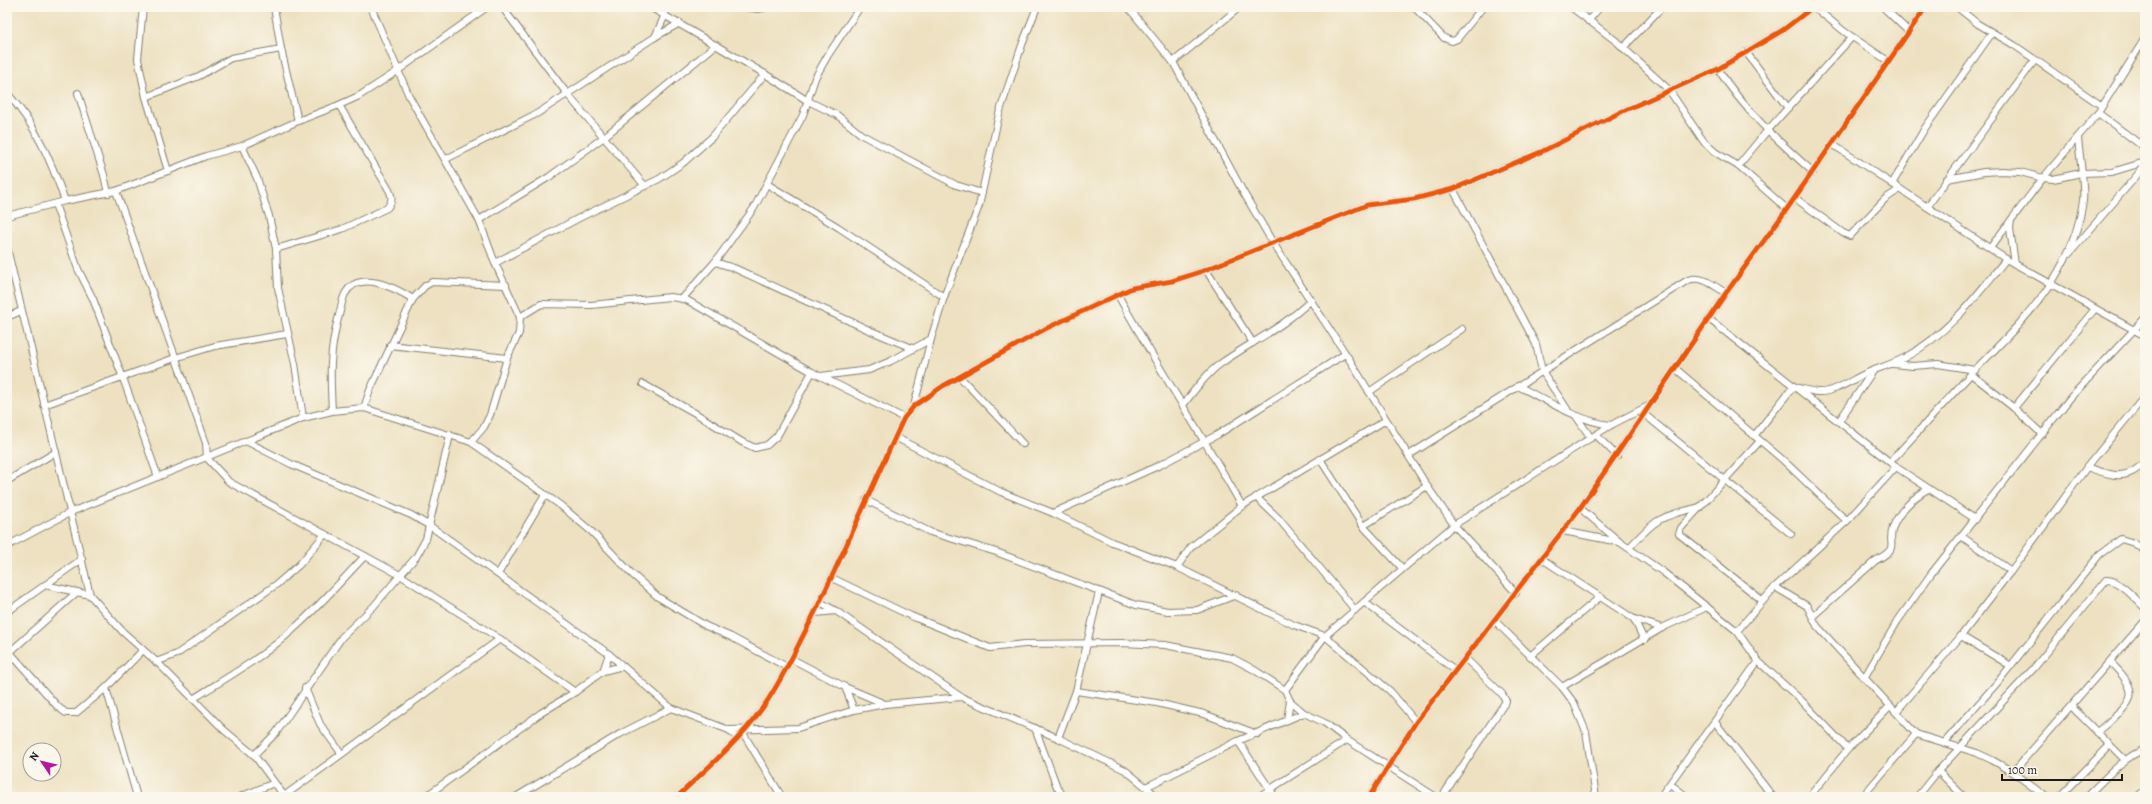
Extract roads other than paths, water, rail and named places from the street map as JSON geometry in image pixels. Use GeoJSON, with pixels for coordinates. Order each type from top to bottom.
{"type":"FeatureCollection","features":[{"type":"Feature","properties":{"kind":"street"},"geometry":{"type":"LineString","coordinates":[[143,7],[138,59],[146,97],[168,171]]}},
{"type":"Feature","properties":{"kind":"street"},"geometry":{"type":"LineString","coordinates":[[274,7],[281,48],[298,121]]}},
{"type":"Feature","properties":{"kind":"street"},"geometry":{"type":"LineString","coordinates":[[370,7],[409,96],[446,159],[479,220],[494,263],[506,285],[520,317],[518,333],[507,358],[490,414],[484,427],[471,442]]}},
{"type":"Feature","properties":{"kind":"street"},"geometry":{"type":"LineString","coordinates":[[7,216],[65,201],[116,191],[168,171],[242,146],[298,121],[339,105],[359,96],[487,7]]}},
{"type":"Feature","properties":{"kind":"street"},"geometry":{"type":"LineString","coordinates":[[502,7],[568,95],[645,186]]}},
{"type":"Feature","properties":{"kind":"street"},"geometry":{"type":"LineString","coordinates":[[650,7],[665,14],[716,44],[808,101],[838,116],[862,135],[956,185],[982,193]]}},
{"type":"Feature","properties":{"kind":"street"},"geometry":{"type":"LineString","coordinates":[[744,7],[758,9],[767,7]]}},
{"type":"Feature","properties":{"kind":"street"},"geometry":{"type":"LineString","coordinates":[[682,299],[715,262],[754,208],[787,148],[808,101],[815,78],[860,7]]}},
{"type":"Feature","properties":{"kind":"street"},"geometry":{"type":"LineString","coordinates":[[914,406],[931,339],[944,297],[979,206],[999,114],[1022,45],[1037,7]]}},
{"type":"Feature","properties":{"kind":"street"},"geometry":{"type":"LineString","coordinates":[[1128,7],[1173,62],[1242,190],[1273,243],[1311,300],[1427,486],[1454,525],[1516,593]]}},
{"type":"Feature","properties":{"kind":"street"},"geometry":{"type":"LineString","coordinates":[[1173,62],[1240,7]]}},
{"type":"Feature","properties":{"kind":"street"},"geometry":{"type":"LineString","coordinates":[[1414,7],[1444,38],[1452,41],[1457,39],[1483,7]]}},
{"type":"Feature","properties":{"kind":"street"},"geometry":{"type":"LineString","coordinates":[[1570,7],[1623,48],[1669,90],[1704,142],[1715,152],[1738,166],[1787,210]]}},
{"type":"Feature","properties":{"kind":"street"},"geometry":{"type":"LineString","coordinates":[[1588,21],[1600,7]]}},
{"type":"Feature","properties":{"kind":"street"},"geometry":{"type":"LineString","coordinates":[[1623,48],[1662,7]]}},
{"type":"Feature","properties":{"kind":"street"},"geometry":{"type":"LineString","coordinates":[[677,797],[744,731],[762,710],[792,658],[815,613],[904,418],[914,406],[943,386],[1045,329],[1132,288],[1177,279],[1206,270],[1367,205],[1414,199],[1453,189],[1543,151],[1623,111],[1718,69],[1783,30],[1814,7],[1852,37],[1888,61]]}},
{"type":"Feature","properties":{"kind":"street"},"geometry":{"type":"LineString","coordinates":[[1883,7],[1908,31]]}},
{"type":"Feature","properties":{"kind":"street"},"geometry":{"type":"LineString","coordinates":[[1369,797],[1416,722],[1455,670],[1495,621],[1580,508],[1676,369],[1726,293],[1787,210],[1908,31],[1926,7]]}},
{"type":"Feature","properties":{"kind":"street"},"geometry":{"type":"LineString","coordinates":[[1958,7],[1992,33],[2035,60],[2102,106]]}},
{"type":"Feature","properties":{"kind":"street"},"geometry":{"type":"LineString","coordinates":[[655,37],[665,14]]}},
{"type":"Feature","properties":{"kind":"street"},"geometry":{"type":"LineString","coordinates":[[446,159],[538,113],[568,95],[655,37],[680,24]]}},
{"type":"Feature","properties":{"kind":"street"},"geometry":{"type":"LineString","coordinates":[[1892,184],[1925,128],[1992,33]]}},
{"type":"Feature","properties":{"kind":"street"},"geometry":{"type":"LineString","coordinates":[[1738,166],[1767,131],[1852,37]]}},
{"type":"Feature","properties":{"kind":"street"},"geometry":{"type":"LineString","coordinates":[[1990,248],[2043,178],[2098,113],[2145,38]]}},
{"type":"Feature","properties":{"kind":"street"},"geometry":{"type":"LineString","coordinates":[[479,220],[549,177],[604,137],[716,44]]}},
{"type":"Feature","properties":{"kind":"street"},"geometry":{"type":"LineString","coordinates":[[146,97],[199,76],[231,58],[281,48]]}},
{"type":"Feature","properties":{"kind":"street"},"geometry":{"type":"LineString","coordinates":[[2136,52],[2145,50]]}},
{"type":"Feature","properties":{"kind":"street"},"geometry":{"type":"LineString","coordinates":[[1746,52],[1788,108]]}},
{"type":"Feature","properties":{"kind":"street"},"geometry":{"type":"LineString","coordinates":[[1927,207],[1946,179],[2035,60]]}},
{"type":"Feature","properties":{"kind":"street"},"geometry":{"type":"LineString","coordinates":[[1718,69],[1733,93],[1767,131],[1813,172]]}},
{"type":"Feature","properties":{"kind":"street"},"geometry":{"type":"LineString","coordinates":[[494,263],[659,179],[683,163],[712,137],[766,74]]}},
{"type":"Feature","properties":{"kind":"street"},"geometry":{"type":"LineString","coordinates":[[7,93],[20,107],[45,148],[65,201]]}},
{"type":"Feature","properties":{"kind":"street"},"geometry":{"type":"LineString","coordinates":[[78,93],[104,175],[108,193]]}},
{"type":"Feature","properties":{"kind":"street"},"geometry":{"type":"LineString","coordinates":[[276,249],[342,229],[387,208],[390,204],[392,197],[389,190],[339,105]]}},
{"type":"Feature","properties":{"kind":"street"},"geometry":{"type":"LineString","coordinates":[[2098,113],[2145,148]]}},
{"type":"Feature","properties":{"kind":"street"},"geometry":{"type":"LineString","coordinates":[[2066,258],[2083,199],[2078,137]]}},
{"type":"Feature","properties":{"kind":"street"},"geometry":{"type":"LineString","coordinates":[[1832,144],[2006,259],[2094,310],[2145,336]]}},
{"type":"Feature","properties":{"kind":"street"},"geometry":{"type":"LineString","coordinates":[[242,146],[262,190],[276,249],[278,288],[287,334],[295,364],[303,418]]}},
{"type":"Feature","properties":{"kind":"street"},"geometry":{"type":"LineString","coordinates":[[1946,179],[1984,172],[2002,171],[2020,172],[2053,179],[2081,173],[2112,172],[2145,162]]}},
{"type":"Feature","properties":{"kind":"street"},"geometry":{"type":"LineString","coordinates":[[1890,462],[1973,372],[2002,343],[2051,285],[2066,258],[2145,166]]}},
{"type":"Feature","properties":{"kind":"street"},"geometry":{"type":"LineString","coordinates":[[767,184],[944,297]]}},
{"type":"Feature","properties":{"kind":"street"},"geometry":{"type":"LineString","coordinates":[[1453,189],[1536,344],[1542,371],[1567,409]]}},
{"type":"Feature","properties":{"kind":"street"},"geometry":{"type":"LineString","coordinates":[[1795,198],[1843,233],[1850,236],[1885,199],[1900,189]]}},
{"type":"Feature","properties":{"kind":"street"},"geometry":{"type":"LineString","coordinates":[[116,191],[206,443],[207,458],[228,482],[400,575],[500,639],[575,692]]}},
{"type":"Feature","properties":{"kind":"street"},"geometry":{"type":"LineString","coordinates":[[55,204],[78,269],[93,299],[123,378],[158,477]]}},
{"type":"Feature","properties":{"kind":"street"},"geometry":{"type":"LineString","coordinates":[[2011,220],[2010,229],[2015,264]]}},
{"type":"Feature","properties":{"kind":"street"},"geometry":{"type":"LineString","coordinates":[[7,248],[21,312],[71,512],[90,595],[108,617],[156,662],[224,730],[254,755],[284,796],[341,753],[500,639]]}},
{"type":"Feature","properties":{"kind":"street"},"geometry":{"type":"LineString","coordinates":[[1793,387],[1817,392],[1828,390],[1849,383],[1904,358],[1939,334],[1980,293],[2006,259]]}},
{"type":"Feature","properties":{"kind":"street"},"geometry":{"type":"LineString","coordinates":[[715,262],[741,270],[869,330],[912,348]]}},
{"type":"Feature","properties":{"kind":"street"},"geometry":{"type":"LineString","coordinates":[[1206,270],[1253,343]]}},
{"type":"Feature","properties":{"kind":"street"},"geometry":{"type":"LineString","coordinates":[[1408,455],[1688,280],[1696,277],[1703,279],[1726,293]]}},
{"type":"Feature","properties":{"kind":"street"},"geometry":{"type":"LineString","coordinates":[[332,411],[330,360],[331,345],[346,293],[361,282],[383,283],[413,299]]}},
{"type":"Feature","properties":{"kind":"street"},"geometry":{"type":"LineString","coordinates":[[364,408],[390,345],[413,299],[425,286],[432,282],[506,285]]}},
{"type":"Feature","properties":{"kind":"street"},"geometry":{"type":"LineString","coordinates":[[1118,295],[1206,441],[1242,506]]}},
{"type":"Feature","properties":{"kind":"street"},"geometry":{"type":"LineString","coordinates":[[520,317],[541,304],[592,305],[670,297],[682,299],[812,372],[904,418]]}},
{"type":"Feature","properties":{"kind":"street"},"geometry":{"type":"LineString","coordinates":[[1183,405],[1207,375],[1220,364],[1284,324],[1311,300]]}},
{"type":"Feature","properties":{"kind":"street"},"geometry":{"type":"LineString","coordinates":[[2014,408],[2094,310]]}},
{"type":"Feature","properties":{"kind":"street"},"geometry":{"type":"LineString","coordinates":[[7,317],[21,312]]}},
{"type":"Feature","properties":{"kind":"street"},"geometry":{"type":"LineString","coordinates":[[1864,678],[1897,622],[1961,536],[2071,397],[2133,329],[2145,318]]}},
{"type":"Feature","properties":{"kind":"street"},"geometry":{"type":"LineString","coordinates":[[1709,319],[1896,467],[1975,519]]}},
{"type":"Feature","properties":{"kind":"street"},"geometry":{"type":"LineString","coordinates":[[1369,392],[1462,329]]}},
{"type":"Feature","properties":{"kind":"street"},"geometry":{"type":"LineString","coordinates":[[44,405],[123,378],[175,358],[215,346],[287,334]]}},
{"type":"Feature","properties":{"kind":"street"},"geometry":{"type":"LineString","coordinates":[[821,376],[869,370],[931,339]]}},
{"type":"Feature","properties":{"kind":"street"},"geometry":{"type":"LineString","coordinates":[[390,345],[507,358]]}},
{"type":"Feature","properties":{"kind":"street"},"geometry":{"type":"LineString","coordinates":[[1053,513],[1160,465],[1206,441],[1345,354]]}},
{"type":"Feature","properties":{"kind":"street"},"geometry":{"type":"LineString","coordinates":[[1891,364],[1913,366],[1938,364],[1973,372],[2042,434]]}},
{"type":"Feature","properties":{"kind":"street"},"geometry":{"type":"LineString","coordinates":[[1676,369],[1783,460],[1847,521]]}},
{"type":"Feature","properties":{"kind":"street"},"geometry":{"type":"LineString","coordinates":[[1839,421],[1873,371]]}},
{"type":"Feature","properties":{"kind":"street"},"geometry":{"type":"LineString","coordinates":[[643,384],[695,413],[742,442],[755,448],[767,445],[776,436],[812,372]]}},
{"type":"Feature","properties":{"kind":"street"},"geometry":{"type":"LineString","coordinates":[[960,377],[1023,444]]}},
{"type":"Feature","properties":{"kind":"street"},"geometry":{"type":"LineString","coordinates":[[1518,386],[1567,409],[1576,416],[1594,437],[1616,456]]}},
{"type":"Feature","properties":{"kind":"street"},"geometry":{"type":"LineString","coordinates":[[1754,436],[1793,387]]}},
{"type":"Feature","properties":{"kind":"street"},"geometry":{"type":"LineString","coordinates":[[1896,712],[1960,636],[2011,571],[2087,468],[2145,396]]}},
{"type":"Feature","properties":{"kind":"street"},"geometry":{"type":"LineString","coordinates":[[1285,690],[1325,636],[1402,568],[1454,525],[1611,426],[1650,405]]}},
{"type":"Feature","properties":{"kind":"street"},"geometry":{"type":"LineString","coordinates":[[7,546],[71,512],[303,418],[332,411],[364,408],[471,442],[545,495],[592,532],[632,574],[658,597],[706,626],[732,637],[787,667]]}},
{"type":"Feature","properties":{"kind":"street"},"geometry":{"type":"LineString","coordinates":[[1644,414],[1791,534]]}},
{"type":"Feature","properties":{"kind":"street"},"geometry":{"type":"LineString","coordinates":[[1576,416],[1611,426]]}},
{"type":"Feature","properties":{"kind":"street"},"geometry":{"type":"LineString","coordinates":[[1177,567],[1191,547],[1242,506],[1386,420]]}},
{"type":"Feature","properties":{"kind":"street"},"geometry":{"type":"LineString","coordinates":[[254,755],[276,733],[305,688],[342,636],[372,607],[416,556],[426,539],[430,526],[450,435]]}},
{"type":"Feature","properties":{"kind":"street"},"geometry":{"type":"LineString","coordinates":[[895,437],[977,481],[1053,513],[1112,542],[1177,567],[1294,625],[1325,636],[1390,691],[1416,722]]}},
{"type":"Feature","properties":{"kind":"street"},"geometry":{"type":"LineString","coordinates":[[246,441],[291,464],[411,515],[430,526],[608,654],[671,708],[729,730],[744,731],[798,728],[854,710],[885,704],[961,697]]}},
{"type":"Feature","properties":{"kind":"street"},"geometry":{"type":"LineString","coordinates":[[1760,441],[1681,528],[1679,534],[1763,601]]}},
{"type":"Feature","properties":{"kind":"street"},"geometry":{"type":"LineString","coordinates":[[7,481],[56,452]]}},
{"type":"Feature","properties":{"kind":"street"},"geometry":{"type":"LineString","coordinates":[[1320,459],[1363,526],[1402,568]]}},
{"type":"Feature","properties":{"kind":"street"},"geometry":{"type":"LineString","coordinates":[[2087,468],[2112,475],[2122,476],[2144,464]]}},
{"type":"Feature","properties":{"kind":"street"},"geometry":{"type":"LineString","coordinates":[[1737,631],[1775,587],[1847,521],[1896,467]]}},
{"type":"Feature","properties":{"kind":"street"},"geometry":{"type":"LineString","coordinates":[[1363,526],[1427,486]]}},
{"type":"Feature","properties":{"kind":"street"},"geometry":{"type":"LineString","coordinates":[[1813,616],[1875,561],[1886,555],[1891,549],[1894,526],[1914,497],[1928,489]]}},
{"type":"Feature","properties":{"kind":"street"},"geometry":{"type":"LineString","coordinates":[[498,574],[545,495]]}},
{"type":"Feature","properties":{"kind":"street"},"geometry":{"type":"LineString","coordinates":[[1256,497],[1278,518],[1355,610]]}},
{"type":"Feature","properties":{"kind":"street"},"geometry":{"type":"LineString","coordinates":[[866,500],[930,532],[996,552],[1136,605],[1168,611],[1197,610],[1236,595]]}},
{"type":"Feature","properties":{"kind":"street"},"geometry":{"type":"LineString","coordinates":[[1580,508],[1621,543],[1664,572],[1737,631],[1758,661],[1802,701],[1848,749]]}},
{"type":"Feature","properties":{"kind":"street"},"geometry":{"type":"LineString","coordinates":[[1629,548],[1653,523],[1664,516],[1700,508]]}},
{"type":"Feature","properties":{"kind":"street"},"geometry":{"type":"LineString","coordinates":[[1563,531],[1621,543]]}},
{"type":"Feature","properties":{"kind":"street"},"geometry":{"type":"LineString","coordinates":[[156,662],[177,654],[277,584],[298,565],[325,534]]}},
{"type":"Feature","properties":{"kind":"street"},"geometry":{"type":"LineString","coordinates":[[1961,536],[2011,571]]}},
{"type":"Feature","properties":{"kind":"street"},"geometry":{"type":"LineString","coordinates":[[1944,743],[2011,666],[2100,554],[2121,539],[2134,543],[2145,551]]}},
{"type":"Feature","properties":{"kind":"street"},"geometry":{"type":"LineString","coordinates":[[193,699],[250,664],[288,634],[365,556]]}},
{"type":"Feature","properties":{"kind":"street"},"geometry":{"type":"LineString","coordinates":[[7,612],[82,559]]}},
{"type":"Feature","properties":{"kind":"street"},"geometry":{"type":"LineString","coordinates":[[1542,559],[1634,620],[1662,628]]}},
{"type":"Feature","properties":{"kind":"street"},"geometry":{"type":"LineString","coordinates":[[832,578],[875,600],[990,648],[1024,644],[1122,643],[1165,645],[1232,658],[1285,690],[1290,700],[1304,713],[1325,723],[1347,740],[1436,797]]}},
{"type":"Feature","properties":{"kind":"street"},"geometry":{"type":"LineString","coordinates":[[1917,797],[1938,771],[2034,668],[2106,580],[2111,580],[2118,584],[2145,608]]}},
{"type":"Feature","properties":{"kind":"street"},"geometry":{"type":"LineString","coordinates":[[45,585],[90,595]]}},
{"type":"Feature","properties":{"kind":"street"},"geometry":{"type":"LineString","coordinates":[[1775,587],[1807,606],[1817,626],[1916,734],[1978,754],[2013,772],[2045,797]]}},
{"type":"Feature","properties":{"kind":"street"},"geometry":{"type":"LineString","coordinates":[[77,592],[8,651],[58,707],[66,713],[76,713],[106,688],[143,650]]}},
{"type":"Feature","properties":{"kind":"street"},"geometry":{"type":"LineString","coordinates":[[1058,738],[1076,691],[1099,592]]}},
{"type":"Feature","properties":{"kind":"street"},"geometry":{"type":"LineString","coordinates":[[1530,656],[1600,597]]}},
{"type":"Feature","properties":{"kind":"street"},"geometry":{"type":"LineString","coordinates":[[820,602],[836,611],[961,697],[1058,738],[1125,770],[1158,797]]}},
{"type":"Feature","properties":{"kind":"street"},"geometry":{"type":"LineString","coordinates":[[1364,602],[1455,670]]}},
{"type":"Feature","properties":{"kind":"street"},"geometry":{"type":"LineString","coordinates":[[1562,687],[1662,628],[1707,607]]}},
{"type":"Feature","properties":{"kind":"street"},"geometry":{"type":"LineString","coordinates":[[815,613],[836,611]]}},
{"type":"Feature","properties":{"kind":"street"},"geometry":{"type":"LineString","coordinates":[[1634,620],[1644,640]]}},
{"type":"Feature","properties":{"kind":"street"},"geometry":{"type":"LineString","coordinates":[[1495,621],[1562,687],[1574,703],[1586,732],[1596,797]]}},
{"type":"Feature","properties":{"kind":"street"},"geometry":{"type":"LineString","coordinates":[[2013,772],[2145,621]]}},
{"type":"Feature","properties":{"kind":"street"},"geometry":{"type":"LineString","coordinates":[[1960,636],[2011,666]]}},
{"type":"Feature","properties":{"kind":"street"},"geometry":{"type":"LineString","coordinates":[[603,671],[608,654]]}},
{"type":"Feature","properties":{"kind":"street"},"geometry":{"type":"LineString","coordinates":[[792,658],[845,687],[885,704]]}},
{"type":"Feature","properties":{"kind":"street"},"geometry":{"type":"LineString","coordinates":[[1442,797],[1506,701],[1502,694],[1465,658]]}},
{"type":"Feature","properties":{"kind":"street"},"geometry":{"type":"LineString","coordinates":[[1660,797],[1758,661]]}},
{"type":"Feature","properties":{"kind":"street"},"geometry":{"type":"LineString","coordinates":[[2097,732],[2129,702],[2131,693],[2129,683],[2110,662]]}},
{"type":"Feature","properties":{"kind":"street"},"geometry":{"type":"LineString","coordinates":[[425,797],[541,713],[575,692],[603,671],[623,666]]}},
{"type":"Feature","properties":{"kind":"street"},"geometry":{"type":"LineString","coordinates":[[845,687],[854,710]]}},
{"type":"Feature","properties":{"kind":"street"},"geometry":{"type":"LineString","coordinates":[[106,688],[137,797]]}},
{"type":"Feature","properties":{"kind":"street"},"geometry":{"type":"LineString","coordinates":[[305,688],[320,724],[341,753]]}},
{"type":"Feature","properties":{"kind":"street"},"geometry":{"type":"LineString","coordinates":[[1076,691],[1157,703],[1197,712],[1257,734]]}},
{"type":"Feature","properties":{"kind":"street"},"geometry":{"type":"LineString","coordinates":[[1287,720],[1290,700]]}},
{"type":"Feature","properties":{"kind":"street"},"geometry":{"type":"LineString","coordinates":[[1809,797],[1848,749],[1890,706]]}},
{"type":"Feature","properties":{"kind":"street"},"geometry":{"type":"LineString","coordinates":[[2071,706],[2126,760]]}},
{"type":"Feature","properties":{"kind":"street"},"geometry":{"type":"LineString","coordinates":[[516,797],[620,734],[671,708]]}},
{"type":"Feature","properties":{"kind":"street"},"geometry":{"type":"LineString","coordinates":[[1146,787],[1238,741],[1304,713]]}},
{"type":"Feature","properties":{"kind":"street"},"geometry":{"type":"LineString","coordinates":[[1715,722],[1773,797]]}},
{"type":"Feature","properties":{"kind":"street"},"geometry":{"type":"LineString","coordinates":[[1035,728],[1057,787],[1064,797]]}},
{"type":"Feature","properties":{"kind":"street"},"geometry":{"type":"LineString","coordinates":[[729,730],[737,738]]}},
{"type":"Feature","properties":{"kind":"street"},"geometry":{"type":"LineString","coordinates":[[744,731],[782,797]]}},
{"type":"Feature","properties":{"kind":"street"},"geometry":{"type":"LineString","coordinates":[[1862,797],[1916,734]]}},
{"type":"Feature","properties":{"kind":"street"},"geometry":{"type":"LineString","coordinates":[[1258,797],[1335,750],[1347,740]]}},
{"type":"Feature","properties":{"kind":"street"},"geometry":{"type":"LineString","coordinates":[[1238,741],[1275,797]]}},
{"type":"Feature","properties":{"kind":"street"},"geometry":{"type":"LineString","coordinates":[[2059,797],[2110,745]]}},
{"type":"Feature","properties":{"kind":"street"},"geometry":{"type":"LineString","coordinates":[[2086,797],[2126,760],[2136,752],[2145,749]]}},
{"type":"Feature","properties":{"kind":"street"},"geometry":{"type":"LineString","coordinates":[[1938,771],[1964,797]]}},
{"type":"Feature","properties":{"kind":"street"},"geometry":{"type":"LineString","coordinates":[[240,797],[274,783]]}},
{"type":"Feature","properties":{"kind":"street"},"geometry":{"type":"LineString","coordinates":[[1670,784],[1688,797]]}},
{"type":"Feature","properties":{"kind":"street"},"geometry":{"type":"LineString","coordinates":[[2137,797],[2145,790]]}}]}
